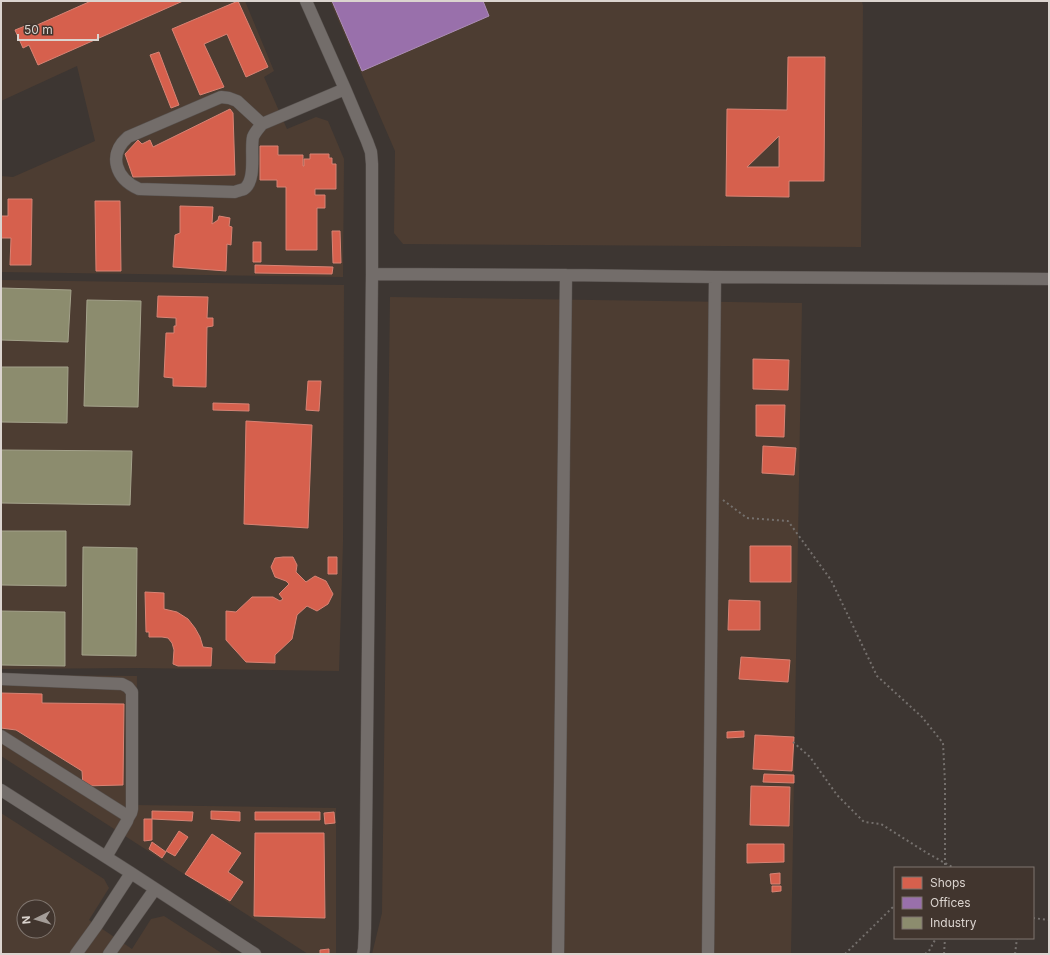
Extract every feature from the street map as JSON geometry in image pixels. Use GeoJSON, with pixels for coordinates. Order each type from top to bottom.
{"type":"FeatureCollection","features":[{"type":"Feature","properties":{"kind":"street"},"geometry":{"type":"LineString","coordinates":[[306,1],[371,152],[372,164],[365,928],[364,950],[362,954]]}},
{"type":"Feature","properties":{"kind":"street"},"geometry":{"type":"LineString","coordinates":[[262,124],[238,101],[221,97],[128,137],[122,142],[118,149],[116,157],[117,165],[126,182],[139,189],[235,192],[245,188],[250,180],[254,136],[262,124],[345,89]]}},
{"type":"Feature","properties":{"kind":"street"},"geometry":{"type":"LineString","coordinates":[[372,274],[1049,279]]}},
{"type":"Feature","properties":{"kind":"street"},"geometry":{"type":"LineString","coordinates":[[558,954],[566,275]]}},
{"type":"Feature","properties":{"kind":"street"},"geometry":{"type":"LineString","coordinates":[[708,954],[715,277]]}},
{"type":"Feature","properties":{"kind":"street"},"geometry":{"type":"LineString","coordinates":[[1,679],[122,684],[128,687],[132,692],[132,809],[124,828],[106,857]]}},
{"type":"Feature","properties":{"kind":"street"},"geometry":{"type":"LineString","coordinates":[[1,736],[126,814],[128,818]]}},
{"type":"Feature","properties":{"kind":"street"},"geometry":{"type":"LineString","coordinates":[[1,790],[255,954]]}},
{"type":"Feature","properties":{"kind":"street"},"geometry":{"type":"LineString","coordinates":[[76,954],[131,873]]}},
{"type":"Feature","properties":{"kind":"street"},"geometry":{"type":"LineString","coordinates":[[109,954],[155,889]]}},
{"type":"Feature","properties":{"kind":"path"},"geometry":{"type":"LineString","coordinates":[[713,492],[747,518],[788,520],[831,580],[877,676],[922,717],[943,743],[945,783],[945,867]]}},
{"type":"Feature","properties":{"kind":"path"},"geometry":{"type":"LineString","coordinates":[[793,742],[810,757],[837,795],[864,822],[880,824],[952,867]]}},
{"type":"Feature","properties":{"kind":"path"},"geometry":{"type":"LineString","coordinates":[[845,954],[894,906]]}},
{"type":"Feature","properties":{"kind":"path"},"geometry":{"type":"LineString","coordinates":[[1034,919],[1049,920]]}},
{"type":"Feature","properties":{"kind":"path"},"geometry":{"type":"LineString","coordinates":[[925,954],[929,951],[935,939]]}},
{"type":"Feature","properties":{"kind":"path"},"geometry":{"type":"LineString","coordinates":[[944,954],[945,939]]}},
{"type":"Feature","properties":{"kind":"path"},"geometry":{"type":"LineString","coordinates":[[1015,954],[1017,939]]}},
{"type":"Feature","properties":{"kind":"shaded area"},"geometry":{"type":"Polygon","coordinates":[[[1,1],[245,1],[274,71],[264,77],[287,129],[316,117],[328,121],[344,159],[343,277],[1,272],[1,176],[13,177],[95,141],[77,66],[1,101],[1,1]]]}},
{"type":"Feature","properties":{"kind":"shaded area"},"geometry":{"type":"Polygon","coordinates":[[[330,1],[862,1],[861,247],[403,244],[394,233],[395,151],[330,1]]]}},
{"type":"Feature","properties":{"kind":"shaded area"},"geometry":{"type":"Polygon","coordinates":[[[1,280],[344,285],[343,543],[339,671],[138,668],[1,669],[1,280]]]}},
{"type":"Feature","properties":{"kind":"shaded area"},"geometry":{"type":"Polygon","coordinates":[[[390,297],[802,303],[791,954],[372,954],[382,913],[390,297]]]}},
{"type":"Feature","properties":{"kind":"shaded area"},"geometry":{"type":"Polygon","coordinates":[[[1,675],[137,676],[135,805],[336,808],[336,954],[308,954],[1,756],[1,675]]]}},
{"type":"Feature","properties":{"kind":"shaded area"},"geometry":{"type":"Polygon","coordinates":[[[1,813],[104,879],[109,888],[89,920],[132,949],[151,919],[164,916],[223,954],[1,954],[1,813]]]}},
{"type":"Feature","properties":{"kind":"building: Shops"},"geometry":{"type":"Polygon","coordinates":[[[91,1],[183,1],[38,65],[29,45],[23,48],[15,30],[25,26],[26,30],[91,1]]]}},
{"type":"Feature","properties":{"kind":"building: Shops"},"geometry":{"type":"Polygon","coordinates":[[[238,1],[268,67],[246,77],[227,34],[204,44],[224,87],[200,95],[172,29],[238,1]]]}},
{"type":"Feature","properties":{"kind":"building: Shops"},"geometry":{"type":"Polygon","coordinates":[[[159,52],[179,105],[171,108],[150,55],[159,52]]]}},
{"type":"Feature","properties":{"kind":"building: Shops"},"geometry":{"type":"Polygon","coordinates":[[[788,57],[825,57],[824,181],[789,181],[789,197],[726,196],[727,109],[787,110],[788,57]],[[779,136],[747,167],[779,167],[779,136]]]}},
{"type":"Feature","properties":{"kind":"building: Shops"},"geometry":{"type":"Polygon","coordinates":[[[230,109],[233,113],[235,175],[133,177],[125,154],[138,140],[142,144],[150,140],[153,147],[230,109]]]}},
{"type":"Feature","properties":{"kind":"building: Shops"},"geometry":{"type":"Polygon","coordinates":[[[260,146],[278,146],[278,155],[303,155],[303,166],[304,159],[310,159],[310,154],[329,154],[329,158],[332,158],[332,164],[336,164],[336,189],[315,189],[315,195],[325,195],[325,208],[317,208],[317,250],[286,250],[286,187],[277,187],[277,180],[260,180],[260,146]]]}},
{"type":"Feature","properties":{"kind":"building: Shops"},"geometry":{"type":"Polygon","coordinates":[[[8,199],[32,199],[31,265],[10,265],[11,238],[1,238],[1,216],[8,216],[8,199]]]}},
{"type":"Feature","properties":{"kind":"building: Shops"},"geometry":{"type":"Polygon","coordinates":[[[95,201],[120,201],[121,271],[96,271],[95,201]]]}},
{"type":"Feature","properties":{"kind":"building: Shops"},"geometry":{"type":"Polygon","coordinates":[[[180,206],[213,207],[212,224],[218,220],[219,216],[230,218],[229,226],[232,227],[231,245],[227,244],[226,271],[173,267],[175,235],[180,233],[180,206]]]}},
{"type":"Feature","properties":{"kind":"building: Shops"},"geometry":{"type":"Polygon","coordinates":[[[332,231],[340,231],[341,263],[333,263],[332,231]]]}},
{"type":"Feature","properties":{"kind":"building: Shops"},"geometry":{"type":"Polygon","coordinates":[[[253,242],[261,242],[261,262],[253,262],[253,242]]]}},
{"type":"Feature","properties":{"kind":"building: Shops"},"geometry":{"type":"Polygon","coordinates":[[[255,265],[333,267],[332,274],[255,273],[255,265]]]}},
{"type":"Feature","properties":{"kind":"building: Shops"},"geometry":{"type":"Polygon","coordinates":[[[158,296],[208,297],[207,318],[213,318],[213,326],[207,327],[206,387],[173,386],[173,378],[164,377],[166,333],[174,333],[176,318],[157,317],[158,296]]]}},
{"type":"Feature","properties":{"kind":"building: Shops"},"geometry":{"type":"Polygon","coordinates":[[[753,359],[789,360],[788,390],[753,389],[753,359]]]}},
{"type":"Feature","properties":{"kind":"building: Shops"},"geometry":{"type":"Polygon","coordinates":[[[308,381],[321,381],[319,411],[306,410],[308,381]]]}},
{"type":"Feature","properties":{"kind":"building: Shops"},"geometry":{"type":"Polygon","coordinates":[[[213,403],[249,404],[249,411],[213,410],[213,403]]]}},
{"type":"Feature","properties":{"kind":"building: Shops"},"geometry":{"type":"Polygon","coordinates":[[[756,405],[785,405],[784,437],[756,436],[756,405]]]}},
{"type":"Feature","properties":{"kind":"building: Shops"},"geometry":{"type":"Polygon","coordinates":[[[246,421],[312,425],[308,528],[244,524],[246,421]]]}},
{"type":"Feature","properties":{"kind":"building: Shops"},"geometry":{"type":"Polygon","coordinates":[[[763,446],[796,448],[794,475],[762,473],[763,446]]]}},
{"type":"Feature","properties":{"kind":"building: Shops"},"geometry":{"type":"Polygon","coordinates":[[[750,546],[791,546],[791,582],[750,582],[750,546]]]}},
{"type":"Feature","properties":{"kind":"building: Shops"},"geometry":{"type":"Polygon","coordinates":[[[293,557],[297,565],[296,572],[306,582],[315,576],[326,581],[333,594],[328,604],[317,611],[307,606],[297,615],[292,639],[275,655],[275,663],[246,662],[226,640],[226,611],[236,612],[252,597],[273,597],[280,601],[283,599],[279,594],[289,584],[286,581],[275,577],[271,567],[275,558],[293,557]]]}},
{"type":"Feature","properties":{"kind":"building: Shops"},"geometry":{"type":"Polygon","coordinates":[[[328,557],[337,557],[337,574],[328,574],[328,557]]]}},
{"type":"Feature","properties":{"kind":"building: Shops"},"geometry":{"type":"Polygon","coordinates":[[[145,592],[164,593],[164,609],[177,612],[188,619],[200,637],[203,647],[212,648],[211,666],[178,666],[173,664],[174,650],[172,643],[168,638],[149,637],[149,632],[146,632],[145,592]]]}},
{"type":"Feature","properties":{"kind":"building: Shops"},"geometry":{"type":"Polygon","coordinates":[[[729,600],[760,601],[760,630],[728,630],[729,600]]]}},
{"type":"Feature","properties":{"kind":"building: Shops"},"geometry":{"type":"Polygon","coordinates":[[[741,657],[790,660],[788,682],[739,679],[741,657]]]}},
{"type":"Feature","properties":{"kind":"building: Shops"},"geometry":{"type":"Polygon","coordinates":[[[1,693],[42,694],[42,703],[124,704],[123,785],[83,786],[82,771],[16,730],[1,728],[1,693]]]}},
{"type":"Feature","properties":{"kind":"building: Shops"},"geometry":{"type":"Polygon","coordinates":[[[744,731],[744,737],[727,738],[727,732],[744,731]]]}},
{"type":"Feature","properties":{"kind":"building: Shops"},"geometry":{"type":"Polygon","coordinates":[[[755,735],[794,737],[792,771],[753,769],[755,735]]]}},
{"type":"Feature","properties":{"kind":"building: Shops"},"geometry":{"type":"Polygon","coordinates":[[[764,774],[794,775],[794,783],[763,782],[764,774]]]}},
{"type":"Feature","properties":{"kind":"building: Shops"},"geometry":{"type":"Polygon","coordinates":[[[751,786],[790,787],[789,826],[750,825],[751,786]]]}},
{"type":"Feature","properties":{"kind":"building: Shops"},"geometry":{"type":"Polygon","coordinates":[[[152,811],[193,812],[192,821],[152,819],[152,811]]]}},
{"type":"Feature","properties":{"kind":"building: Shops"},"geometry":{"type":"Polygon","coordinates":[[[211,811],[240,812],[240,821],[211,819],[211,811]]]}},
{"type":"Feature","properties":{"kind":"building: Shops"},"geometry":{"type":"Polygon","coordinates":[[[255,812],[320,812],[320,820],[255,820],[255,812]]]}},
{"type":"Feature","properties":{"kind":"building: Shops"},"geometry":{"type":"Polygon","coordinates":[[[334,812],[335,823],[325,824],[324,813],[334,812]]]}},
{"type":"Feature","properties":{"kind":"building: Shops"},"geometry":{"type":"Polygon","coordinates":[[[144,819],[152,819],[152,840],[144,841],[144,819]]]}},
{"type":"Feature","properties":{"kind":"building: Shops"},"geometry":{"type":"Polygon","coordinates":[[[179,831],[188,837],[175,856],[166,851],[179,831]]]}},
{"type":"Feature","properties":{"kind":"building: Shops"},"geometry":{"type":"Polygon","coordinates":[[[255,833],[324,833],[325,918],[254,916],[255,833]]]}},
{"type":"Feature","properties":{"kind":"building: Shops"},"geometry":{"type":"Polygon","coordinates":[[[212,834],[241,853],[228,872],[243,882],[230,901],[185,874],[212,834]]]}},
{"type":"Feature","properties":{"kind":"building: Shops"},"geometry":{"type":"Polygon","coordinates":[[[152,842],[166,852],[162,858],[149,849],[152,842]]]}},
{"type":"Feature","properties":{"kind":"building: Shops"},"geometry":{"type":"Polygon","coordinates":[[[747,844],[784,844],[784,862],[747,863],[747,844]]]}},
{"type":"Feature","properties":{"kind":"building: Shops"},"geometry":{"type":"Polygon","coordinates":[[[780,873],[780,884],[771,884],[770,874],[780,873]]]}},
{"type":"Feature","properties":{"kind":"building: Shops"},"geometry":{"type":"Polygon","coordinates":[[[772,886],[781,886],[781,891],[772,892],[772,886]]]}},
{"type":"Feature","properties":{"kind":"building: Shops"},"geometry":{"type":"Polygon","coordinates":[[[329,949],[329,954],[320,954],[320,950],[329,949]]]}},
{"type":"Feature","properties":{"kind":"building: Offices"},"geometry":{"type":"Polygon","coordinates":[[[332,1],[483,1],[489,16],[362,71],[332,1]]]}},
{"type":"Feature","properties":{"kind":"building: Industry"},"geometry":{"type":"Polygon","coordinates":[[[1,288],[71,290],[68,342],[1,340],[1,288]]]}},
{"type":"Feature","properties":{"kind":"building: Industry"},"geometry":{"type":"Polygon","coordinates":[[[87,300],[141,301],[138,407],[84,406],[87,300]]]}},
{"type":"Feature","properties":{"kind":"building: Industry"},"geometry":{"type":"Polygon","coordinates":[[[1,367],[68,367],[67,423],[1,422],[1,367]]]}},
{"type":"Feature","properties":{"kind":"building: Industry"},"geometry":{"type":"Polygon","coordinates":[[[1,450],[132,451],[130,505],[1,503],[1,450]]]}},
{"type":"Feature","properties":{"kind":"building: Industry"},"geometry":{"type":"Polygon","coordinates":[[[1,531],[66,531],[66,586],[1,585],[1,531]]]}},
{"type":"Feature","properties":{"kind":"building: Industry"},"geometry":{"type":"Polygon","coordinates":[[[83,547],[137,548],[136,656],[82,655],[83,547]]]}},
{"type":"Feature","properties":{"kind":"building: Industry"},"geometry":{"type":"Polygon","coordinates":[[[1,611],[65,612],[65,666],[1,665],[1,611]]]}}]}
